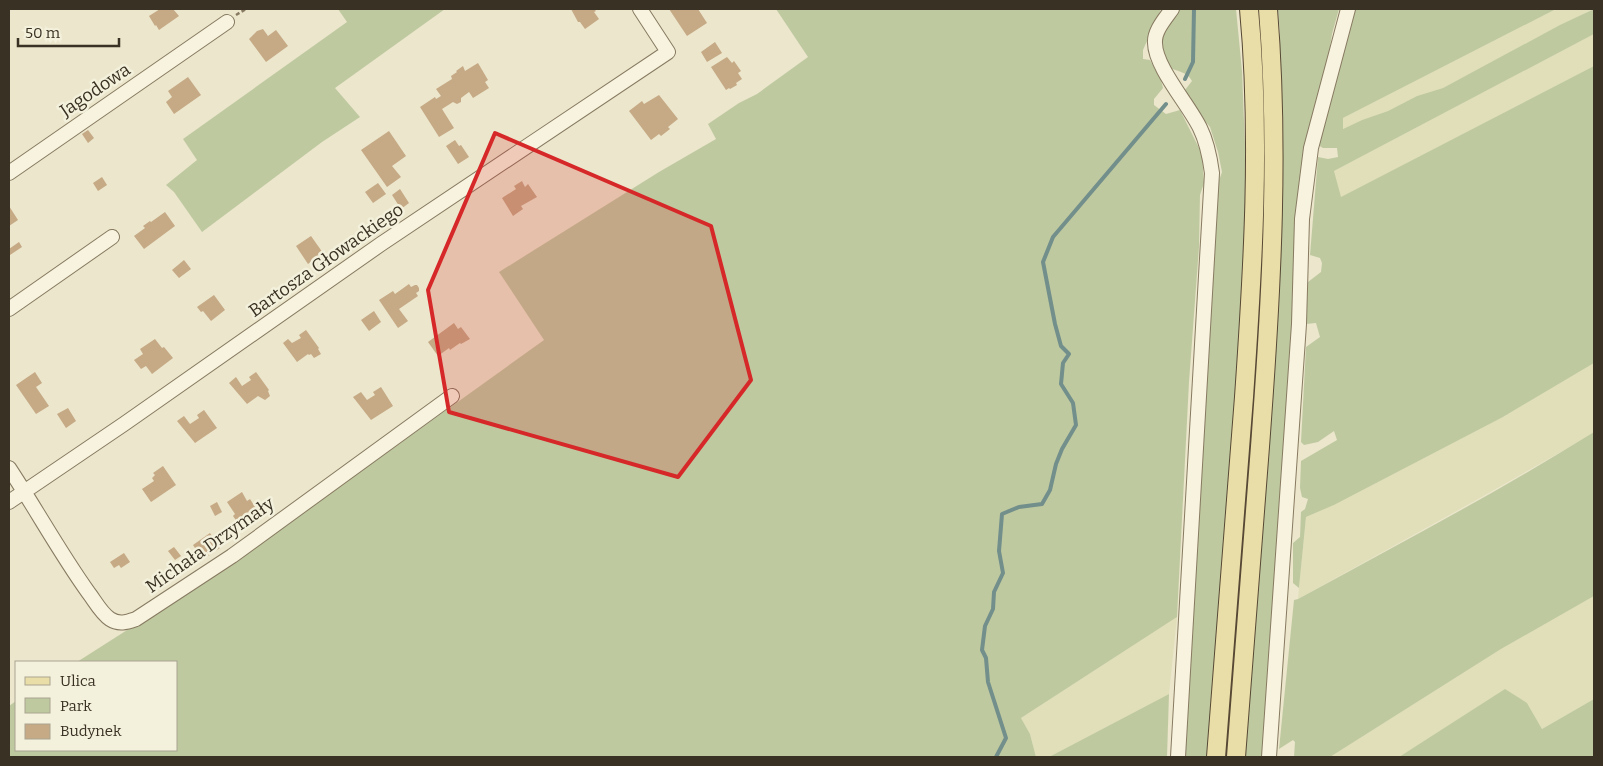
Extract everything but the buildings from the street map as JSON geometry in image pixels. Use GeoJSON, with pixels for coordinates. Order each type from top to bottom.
{"type":"FeatureCollection","features":[{"type":"Feature","properties":{"kind":"main road"},"geometry":{"type":"LineString","coordinates":[[1216,757],[1240,458],[1252,274],[1254,132],[1249,9]]}},
{"type":"Feature","properties":{"kind":"main road"},"geometry":{"type":"LineString","coordinates":[[1236,757],[1265,387],[1272,265],[1274,133],[1273,70],[1268,9]]}},
{"type":"Feature","properties":{"kind":"street","name":"Bartosza Głowackiego"},"geometry":{"type":"LineString","coordinates":[[9,502],[147,408],[357,260],[668,52],[640,9]]}},
{"type":"Feature","properties":{"kind":"street"},"geometry":{"type":"LineString","coordinates":[[1172,9],[1160,26],[1154,41],[1156,56],[1200,128],[1206,144],[1212,173],[1178,757]]}},
{"type":"Feature","properties":{"kind":"street"},"geometry":{"type":"LineString","coordinates":[[1269,757],[1299,324],[1302,219],[1312,148],[1348,9]]}},
{"type":"Feature","properties":{"kind":"street","name":"Jagodowa"},"geometry":{"type":"LineString","coordinates":[[9,173],[227,22]]}},
{"type":"Feature","properties":{"kind":"street"},"geometry":{"type":"LineString","coordinates":[[9,309],[112,237]]}},
{"type":"Feature","properties":{"kind":"street","name":"Michała Drzymały"},"geometry":{"type":"LineString","coordinates":[[9,468],[72,570],[102,611],[110,619],[118,623],[127,622],[136,619],[232,556],[452,396]]}},
{"type":"Feature","properties":{"kind":"highlighted area"},"geometry":{"type":"Polygon","coordinates":[[[495,133],[711,226],[751,380],[678,477],[449,412],[428,290],[495,133]]]}},
{"type":"Feature","properties":{"kind":"green space"},"geometry":{"type":"Polygon","coordinates":[[[338,9],[445,9],[335,88],[360,117],[322,142],[202,232],[174,192],[166,185],[197,160],[183,139],[347,22],[338,9]]]}},
{"type":"Feature","properties":{"kind":"green space"},"geometry":{"type":"Polygon","coordinates":[[[776,9],[1161,9],[1143,50],[1143,59],[1150,60],[1161,80],[1163,88],[1154,99],[1154,105],[1166,114],[1180,110],[1202,154],[1204,183],[1200,195],[1199,247],[1189,382],[1177,617],[1021,718],[1030,734],[1036,757],[9,757],[9,706],[15,702],[15,751],[178,751],[178,661],[79,661],[240,558],[544,340],[499,272],[659,172],[716,139],[708,124],[739,103],[757,94],[808,57],[776,9]]]}},
{"type":"Feature","properties":{"kind":"green space"},"geometry":{"type":"Polygon","coordinates":[[[1178,9],[1236,9],[1242,71],[1246,171],[1244,265],[1239,357],[1208,757],[1181,757],[1217,186],[1222,172],[1210,127],[1188,101],[1191,97],[1188,96],[1185,90],[1192,81],[1185,73],[1169,67],[1165,57],[1162,43],[1163,37],[1178,9]]]}},
{"type":"Feature","properties":{"kind":"green space"},"geometry":{"type":"Polygon","coordinates":[[[1278,9],[1339,9],[1332,34],[1302,206],[1262,757],[1244,757],[1280,246],[1282,96],[1278,9]]]}},
{"type":"Feature","properties":{"kind":"green space"},"geometry":{"type":"Polygon","coordinates":[[[1355,9],[1556,9],[1343,118],[1343,129],[1388,111],[1417,96],[1443,88],[1560,25],[1594,9],[1594,34],[1334,171],[1341,197],[1594,66],[1594,363],[1503,417],[1334,505],[1306,517],[1299,588],[1293,583],[1293,543],[1300,537],[1301,512],[1305,509],[1308,499],[1302,497],[1300,488],[1301,461],[1337,440],[1334,431],[1318,442],[1304,445],[1301,442],[1306,347],[1320,337],[1316,323],[1306,324],[1308,282],[1321,272],[1322,263],[1320,258],[1310,255],[1318,157],[1328,159],[1338,157],[1337,148],[1323,148],[1318,145],[1328,101],[1355,9]]]}},
{"type":"Feature","properties":{"kind":"green space"},"geometry":{"type":"Polygon","coordinates":[[[1556,9],[1593,9],[1443,88],[1417,96],[1388,111],[1343,129],[1343,118],[1556,9]]]}},
{"type":"Feature","properties":{"kind":"green space"},"geometry":{"type":"Polygon","coordinates":[[[1594,34],[1594,66],[1340,198],[1334,171],[1594,34]]]}},
{"type":"Feature","properties":{"kind":"green space"},"geometry":{"type":"Polygon","coordinates":[[[1594,363],[1594,432],[1298,599],[1306,517],[1334,505],[1503,417],[1594,363]]]}},
{"type":"Feature","properties":{"kind":"green space"},"geometry":{"type":"Polygon","coordinates":[[[1594,432],[1594,596],[1501,649],[1330,757],[1294,757],[1295,742],[1293,740],[1279,749],[1294,600],[1484,497],[1594,432]]]}},
{"type":"Feature","properties":{"kind":"green space"},"geometry":{"type":"Polygon","coordinates":[[[1594,596],[1594,699],[1542,729],[1527,703],[1505,690],[1399,757],[1330,757],[1501,649],[1594,596]]]}},
{"type":"Feature","properties":{"kind":"green space"},"geometry":{"type":"Polygon","coordinates":[[[1177,617],[1169,694],[1049,757],[1036,757],[1030,734],[1021,718],[1177,617]]]}},
{"type":"Feature","properties":{"kind":"green space"},"geometry":{"type":"Polygon","coordinates":[[[1505,689],[1527,703],[1542,729],[1594,699],[1594,757],[1399,757],[1505,689]]]}},
{"type":"Feature","properties":{"kind":"green space"},"geometry":{"type":"Polygon","coordinates":[[[1169,694],[1167,757],[1049,757],[1169,694]]]}},
{"type":"Feature","properties":{"kind":"waterway"},"geometry":{"type":"LineString","coordinates":[[1185,79],[1193,62],[1194,9]]}},
{"type":"Feature","properties":{"kind":"waterway"},"geometry":{"type":"LineString","coordinates":[[996,757],[1006,738],[988,682],[986,658],[982,650],[985,626],[993,609],[994,592],[1003,573],[999,551],[1002,514],[1019,507],[1042,504],[1050,490],[1056,464],[1062,449],[1076,425],[1073,403],[1061,384],[1063,363],[1069,354],[1061,346],[1043,262],[1053,237],[1166,104]]}}]}
